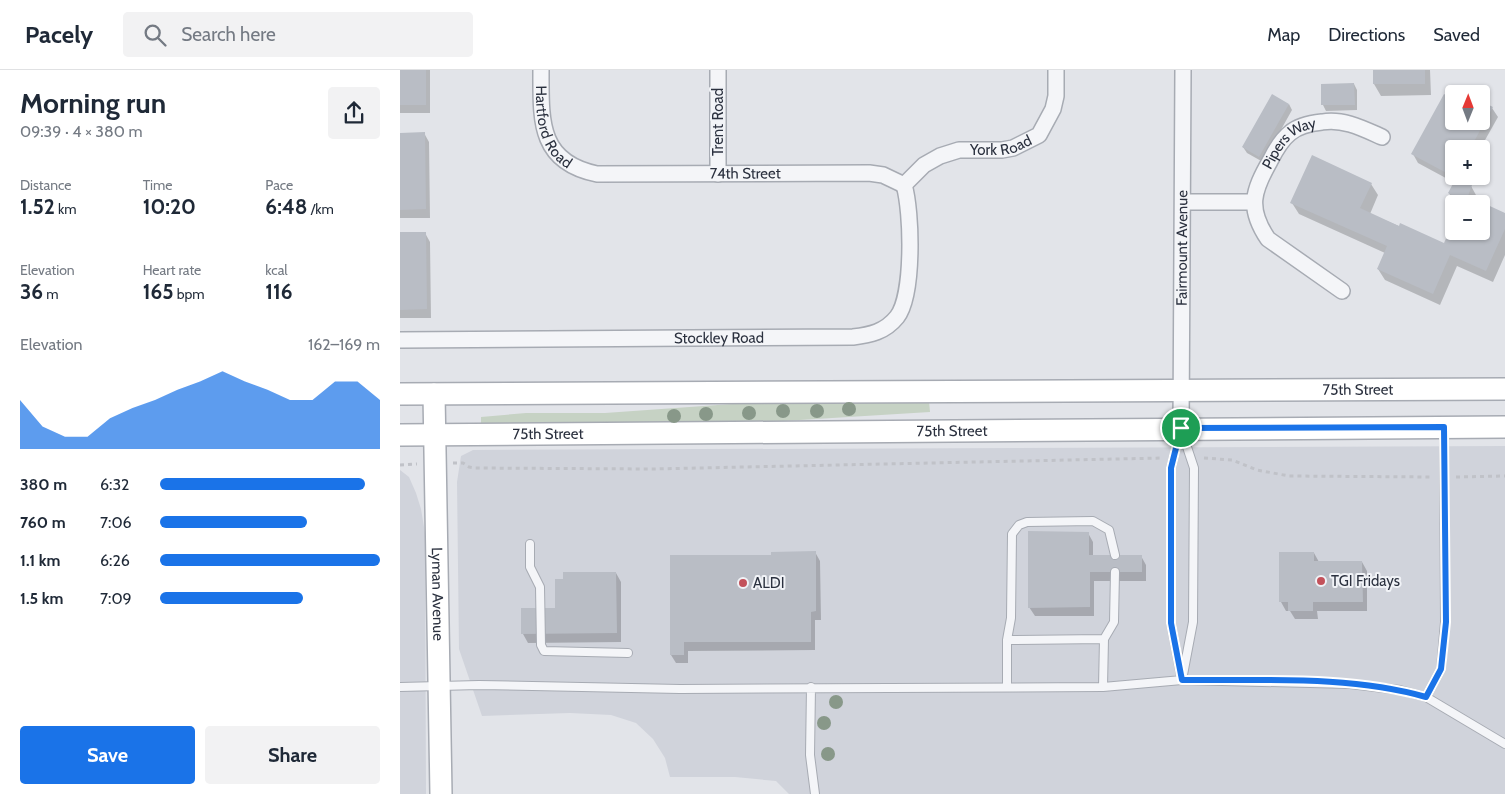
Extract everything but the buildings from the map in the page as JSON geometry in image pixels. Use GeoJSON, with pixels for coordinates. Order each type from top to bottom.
{"type":"FeatureCollection","features":[{"type":"Feature","properties":{"kind":"main road","name":"75th Street"},"geometry":{"type":"LineString","coordinates":[[400,394],[1505,389]]}},
{"type":"Feature","properties":{"kind":"main road","name":"Lyman Avenue"},"geometry":{"type":"LineString","coordinates":[[434,394],[441,794]]}},
{"type":"Feature","properties":{"kind":"main road","name":"75th Street"},"geometry":{"type":"LineString","coordinates":[[400,435],[1505,427]]}},
{"type":"Feature","properties":{"kind":"street","name":"Hartford Road"},"geometry":{"type":"LineString","coordinates":[[541,70],[541,119],[545,134],[557,156],[584,172]]}},
{"type":"Feature","properties":{"kind":"street","name":"Trent Road"},"geometry":{"type":"LineString","coordinates":[[718,70],[718,174]]}},
{"type":"Feature","properties":{"kind":"street","name":"York Road"},"geometry":{"type":"LineString","coordinates":[[904,186],[924,165],[940,156],[959,150],[1002,150],[1013,148],[1039,134],[1053,109],[1056,96],[1056,70]]}},
{"type":"Feature","properties":{"kind":"street","name":"Fairmount Avenue"},"geometry":{"type":"LineString","coordinates":[[1181,428],[1183,70]]}},
{"type":"Feature","properties":{"kind":"street","name":"Pipers Way"},"geometry":{"type":"LineString","coordinates":[[1342,291],[1268,239],[1259,227],[1254,202],[1256,185],[1279,144],[1291,132],[1325,121],[1360,127],[1382,137]]}},
{"type":"Feature","properties":{"kind":"street","name":"74th Street"},"geometry":{"type":"LineString","coordinates":[[584,172],[597,174],[869,173],[883,175],[904,186]]}},
{"type":"Feature","properties":{"kind":"street","name":"Stockley Road"},"geometry":{"type":"LineString","coordinates":[[400,340],[843,337],[871,335],[885,328],[897,316],[907,289],[909,202],[904,186]]}},
{"type":"Feature","properties":{"kind":"street"},"geometry":{"type":"LineString","coordinates":[[1183,202],[1254,202]]}},
{"type":"Feature","properties":{"kind":"lane"},"geometry":{"type":"LineString","coordinates":[[1426,697],[1441,669],[1446,622],[1444,427]]}},
{"type":"Feature","properties":{"kind":"lane"},"geometry":{"type":"LineString","coordinates":[[1181,428],[1171,468],[1171,623],[1182,680]]}},
{"type":"Feature","properties":{"kind":"lane"},"geometry":{"type":"LineString","coordinates":[[1181,428],[1194,468],[1193,622],[1182,680]]}},
{"type":"Feature","properties":{"kind":"lane"},"geometry":{"type":"LineString","coordinates":[[1007,686],[1007,640],[1011,618],[1012,534],[1019,525],[1027,522],[1093,521],[1109,530],[1114,555]]}},
{"type":"Feature","properties":{"kind":"lane"},"geometry":{"type":"LineString","coordinates":[[530,544],[530,567],[540,587],[541,645],[544,651],[551,653],[628,653]]}},
{"type":"Feature","properties":{"kind":"lane"},"geometry":{"type":"LineString","coordinates":[[1103,687],[1104,639],[1114,622],[1115,572]]}},
{"type":"Feature","properties":{"kind":"lane"},"geometry":{"type":"LineString","coordinates":[[1007,640],[1104,639]]}},
{"type":"Feature","properties":{"kind":"lane"},"geometry":{"type":"LineString","coordinates":[[400,688],[440,686],[1103,687],[1182,680],[1350,684],[1400,690],[1426,697],[1505,744]]}},
{"type":"Feature","properties":{"kind":"lane"},"geometry":{"type":"LineString","coordinates":[[811,687],[810,755],[815,794]]}},
{"type":"Feature","properties":{"kind":"path"},"geometry":{"type":"LineString","coordinates":[[464,463],[469,468],[652,469],[1156,458]]}},
{"type":"Feature","properties":{"kind":"path"},"geometry":{"type":"LineString","coordinates":[[1211,458],[1232,460],[1257,470],[1289,476],[1505,476]]}},
{"type":"Feature","properties":{"kind":"shaded area"},"geometry":{"type":"Polygon","coordinates":[[[1505,446],[1505,794],[789,794],[776,781],[735,777],[670,777],[665,758],[653,739],[636,723],[611,715],[570,713],[482,716],[459,649],[457,482],[461,456],[473,450],[1505,446]]]}},
{"type":"Feature","properties":{"kind":"shaded area"},"geometry":{"type":"Polygon","coordinates":[[[400,470],[409,477],[416,493],[425,533],[426,794],[400,794],[400,470]]]}},
{"type":"Feature","properties":{"kind":"green space"},"geometry":{"type":"Polygon","coordinates":[[[929,401],[930,412],[767,422],[481,424],[481,417],[526,413],[605,413],[760,402],[929,401]]]}},
{"type":"Feature","properties":{"kind":"place","name":"TGI Fridays"},"geometry":{"type":"Point","coordinates":[1321,581]}},
{"type":"Feature","properties":{"kind":"place","name":"ALDI"},"geometry":{"type":"Point","coordinates":[743,583]}},
{"type":"Feature","properties":{"kind":"route"},"geometry":{"type":"LineString","coordinates":[[1444,427],[1446,622],[1441,669],[1426,697],[1400,690],[1350,684],[1182,680],[1171,623],[1171,468],[1181,428],[1444,427]]}}]}
